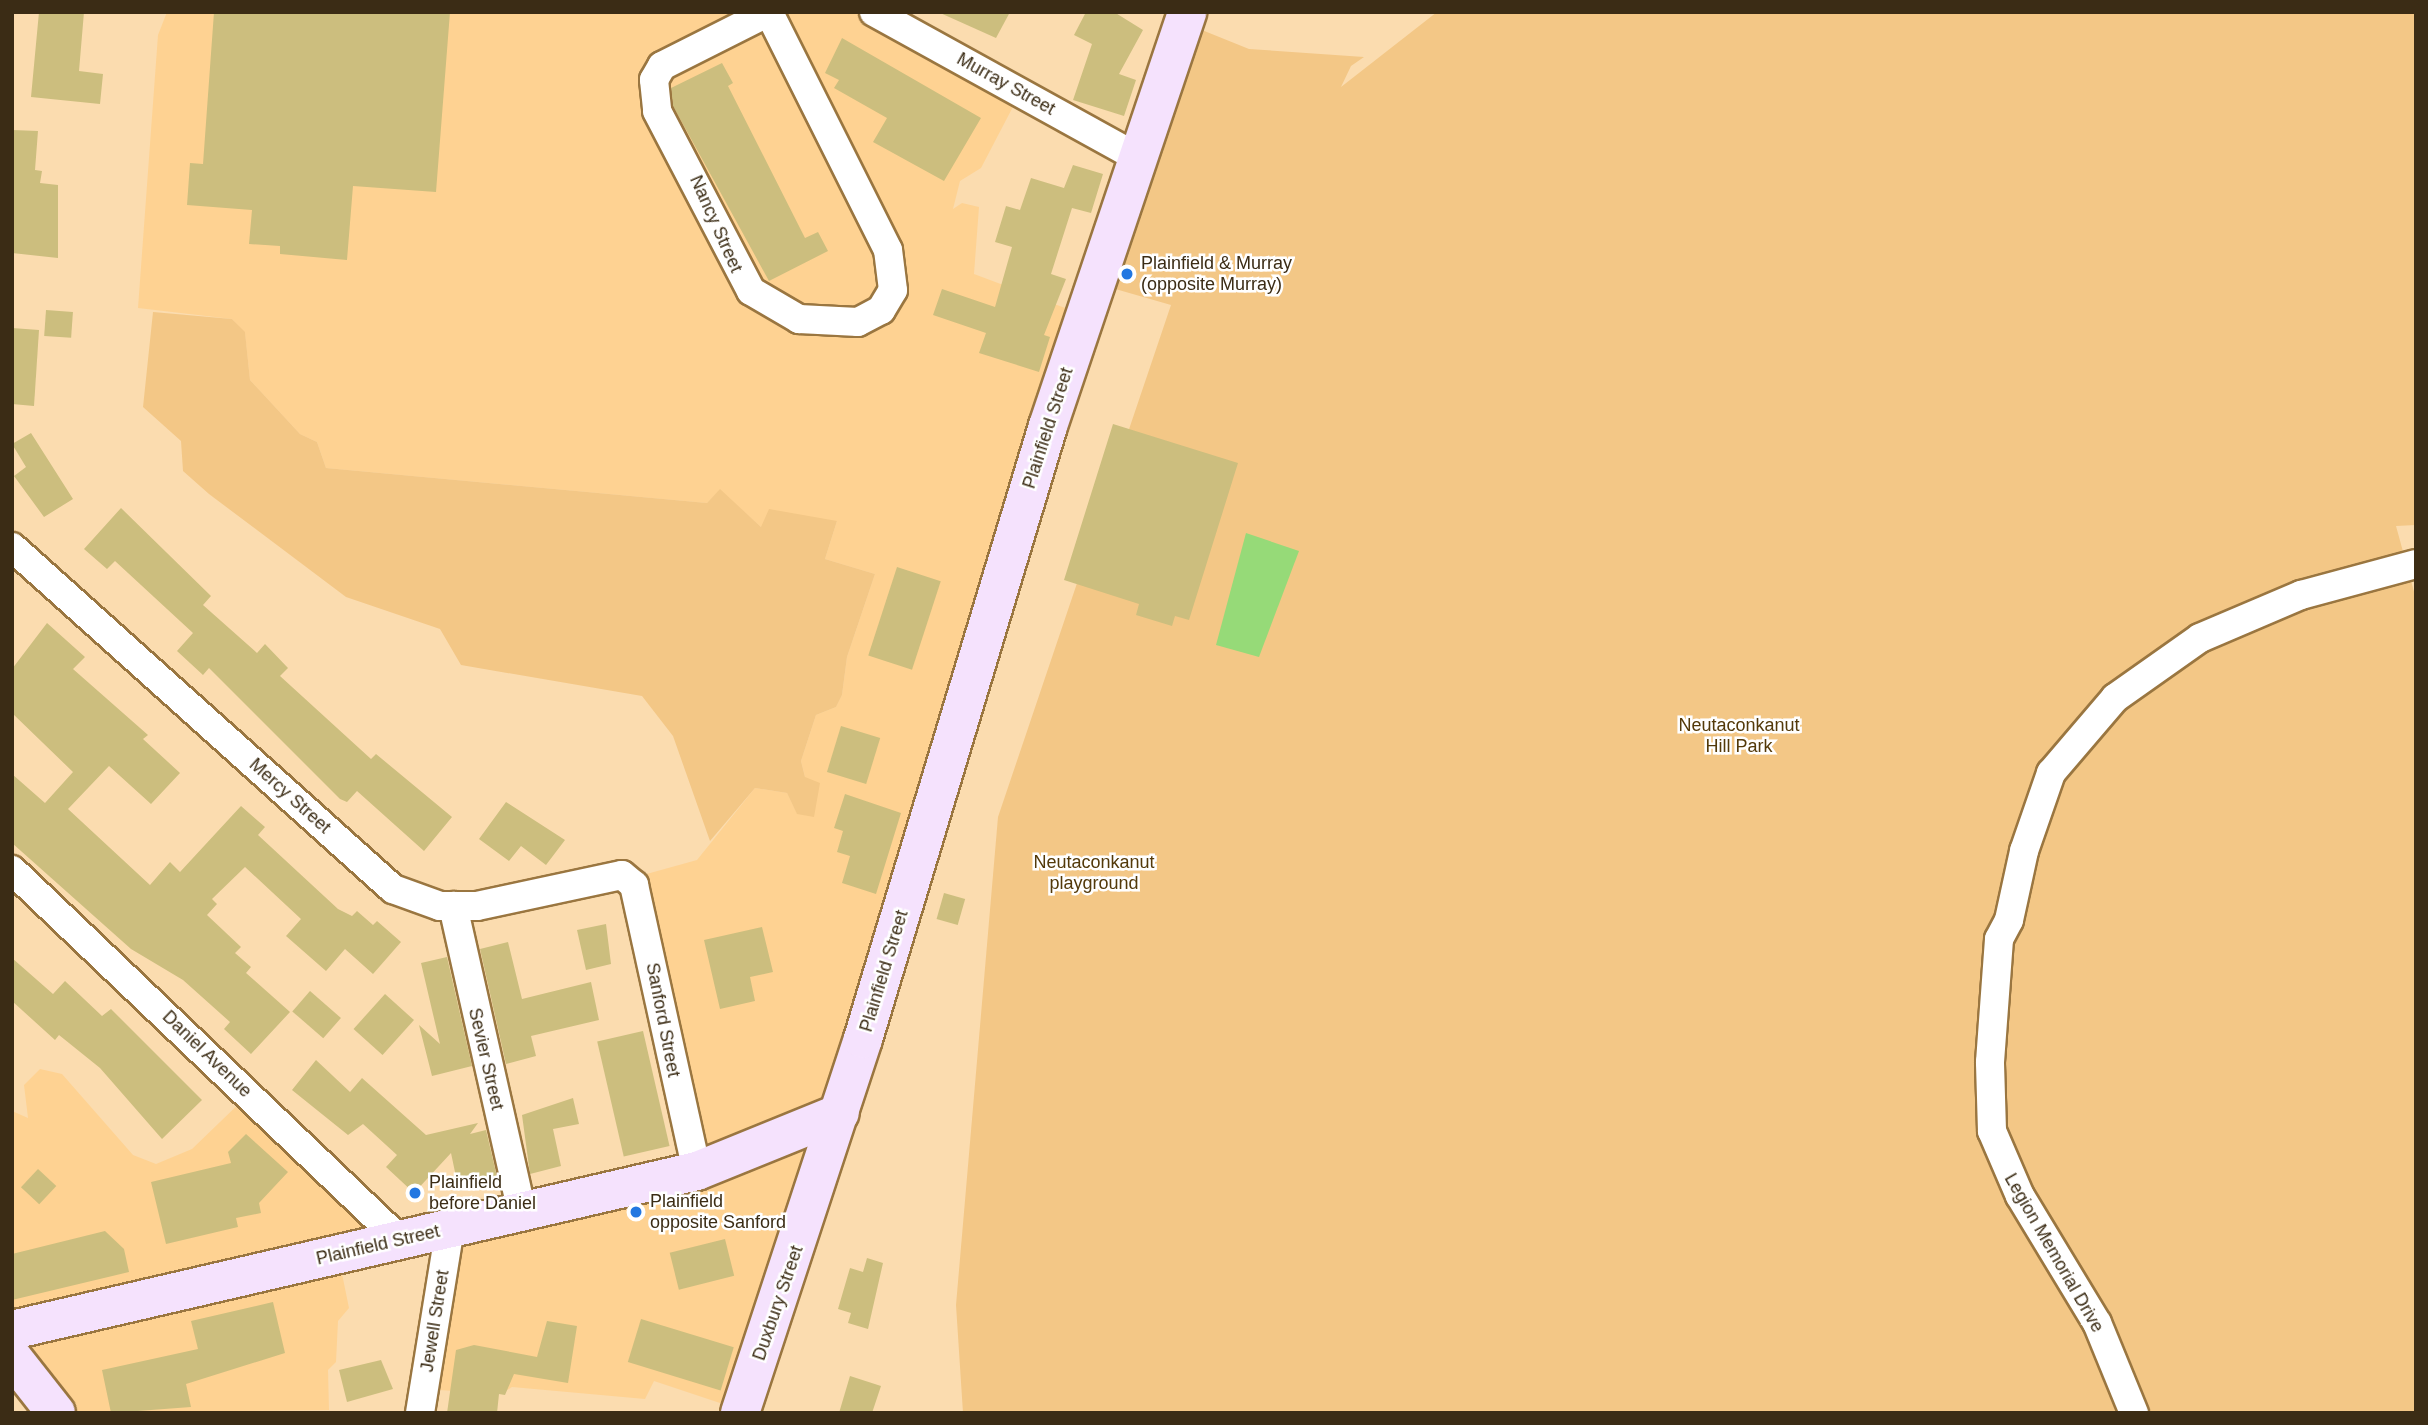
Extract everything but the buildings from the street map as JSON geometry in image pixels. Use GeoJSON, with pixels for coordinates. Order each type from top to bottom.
{"type":"FeatureCollection","features":[{"type":"Feature","properties":{"kind":"main road","name":"Plainfield Street"},"geometry":{"type":"LineString","coordinates":[[12,1330],[697,1171],[840,1113],[1048,426],[1187,12]]}},
{"type":"Feature","properties":{"kind":"main road","name":"Duxbury Street"},"geometry":{"type":"LineString","coordinates":[[740,1413],[840,1113]]}},
{"type":"Feature","properties":{"kind":"main road"},"geometry":{"type":"LineString","coordinates":[[17,1375],[56,1413]]}},
{"type":"Feature","properties":{"kind":"street","name":"Nancy Street"},"geometry":{"type":"LineString","coordinates":[[769,12],[888,250],[893,290],[881,310],[858,322],[799,318],[751,292],[657,111],[654,80],[662,66],[769,12]]}},
{"type":"Feature","properties":{"kind":"street","name":"Murray Street"},"geometry":{"type":"LineString","coordinates":[[874,12],[1137,157]]}},
{"type":"Feature","properties":{"kind":"street","name":"Mercy Street"},"geometry":{"type":"LineString","coordinates":[[12,547],[393,889],[453,906],[477,906],[622,876]]}},
{"type":"Feature","properties":{"kind":"street","name":"Legion Memorial Drive"},"geometry":{"type":"LineString","coordinates":[[2134,1413],[2097,1323],[2009,1175],[1992,1131],[1990,1062],[1998,939],[2009,920],[2024,851],[2051,773],[2115,698],[2200,638],[2301,595],[2416,564]]}},
{"type":"Feature","properties":{"kind":"street","name":"Daniel Avenue"},"geometry":{"type":"LineString","coordinates":[[12,870],[400,1240]]}},
{"type":"Feature","properties":{"kind":"street","name":"Sanford Street"},"geometry":{"type":"LineString","coordinates":[[622,876],[634,886],[642,909],[668,1058],[697,1171]]}},
{"type":"Feature","properties":{"kind":"street","name":"Sevier Street"},"geometry":{"type":"LineString","coordinates":[[453,906],[522,1212]]}},
{"type":"Feature","properties":{"kind":"street","name":"Jewell Street"},"geometry":{"type":"LineString","coordinates":[[420,1413],[450,1228]]}},
{"type":"Feature","properties":{"kind":"shaded area"},"geometry":{"type":"Polygon","coordinates":[[[167,12],[868,12],[1016,101],[981,168],[960,181],[953,209],[962,203],[979,207],[974,274],[1084,315],[735,1408],[654,1381],[645,1399],[512,1387],[501,1394],[424,1389],[446,1227],[685,1164],[643,875],[697,860],[755,788],[787,793],[797,813],[805,777],[801,761],[816,715],[836,707],[842,695],[847,657],[875,574],[825,559],[837,521],[761,527],[720,490],[707,503],[326,468],[317,442],[300,434],[250,380],[245,333],[232,319],[138,308],[158,35],[167,12]]]}},
{"type":"Feature","properties":{"kind":"shaded area"},"geometry":{"type":"Polygon","coordinates":[[[1246,533],[1299,551],[1259,657],[1216,645],[1246,533]]]}},
{"type":"Feature","properties":{"kind":"shaded area"},"geometry":{"type":"Polygon","coordinates":[[[40,1069],[62,1074],[133,1155],[156,1164],[192,1149],[248,1095],[387,1223],[337,1249],[349,1308],[338,1321],[336,1362],[328,1370],[329,1410],[55,1413],[12,1359],[12,1111],[28,1118],[24,1085],[40,1069]]]}},
{"type":"Feature","properties":{"kind":"green space","name":"Neutaconkanut Hill Park"},"geometry":{"type":"Polygon","coordinates":[[[1437,12],[2416,12],[2416,525],[2396,526],[2416,599],[2416,1413],[963,1413],[956,1305],[998,817],[1171,305],[1098,284],[1187,24],[1249,49],[1364,57],[1351,66],[1341,87],[1437,12]]]}},
{"type":"Feature","properties":{"kind":"green space"},"geometry":{"type":"Polygon","coordinates":[[[153,312],[232,319],[245,332],[250,380],[300,434],[317,442],[326,468],[707,503],[720,489],[761,527],[769,509],[837,521],[825,559],[875,574],[847,657],[842,695],[836,707],[816,715],[801,761],[805,777],[820,783],[814,817],[797,814],[787,793],[755,788],[710,841],[673,736],[642,696],[461,665],[440,629],[346,597],[209,494],[183,471],[181,441],[143,407],[153,312]]]}},
{"type":"Feature","properties":{"kind":"place","name":"Plainfield & Murray (opposite Murray)"},"geometry":{"type":"Point","coordinates":[1127,274]}},
{"type":"Feature","properties":{"kind":"place","name":"Plainfield before Daniel"},"geometry":{"type":"Point","coordinates":[415,1193]}},
{"type":"Feature","properties":{"kind":"place","name":"Plainfield opposite Sanford"},"geometry":{"type":"Point","coordinates":[636,1212]}},
{"type":"Feature","properties":{"kind":"park label","name":"Neutaconkanut playground"},"geometry":{"type":"Point","coordinates":[1094,873]}}]}
